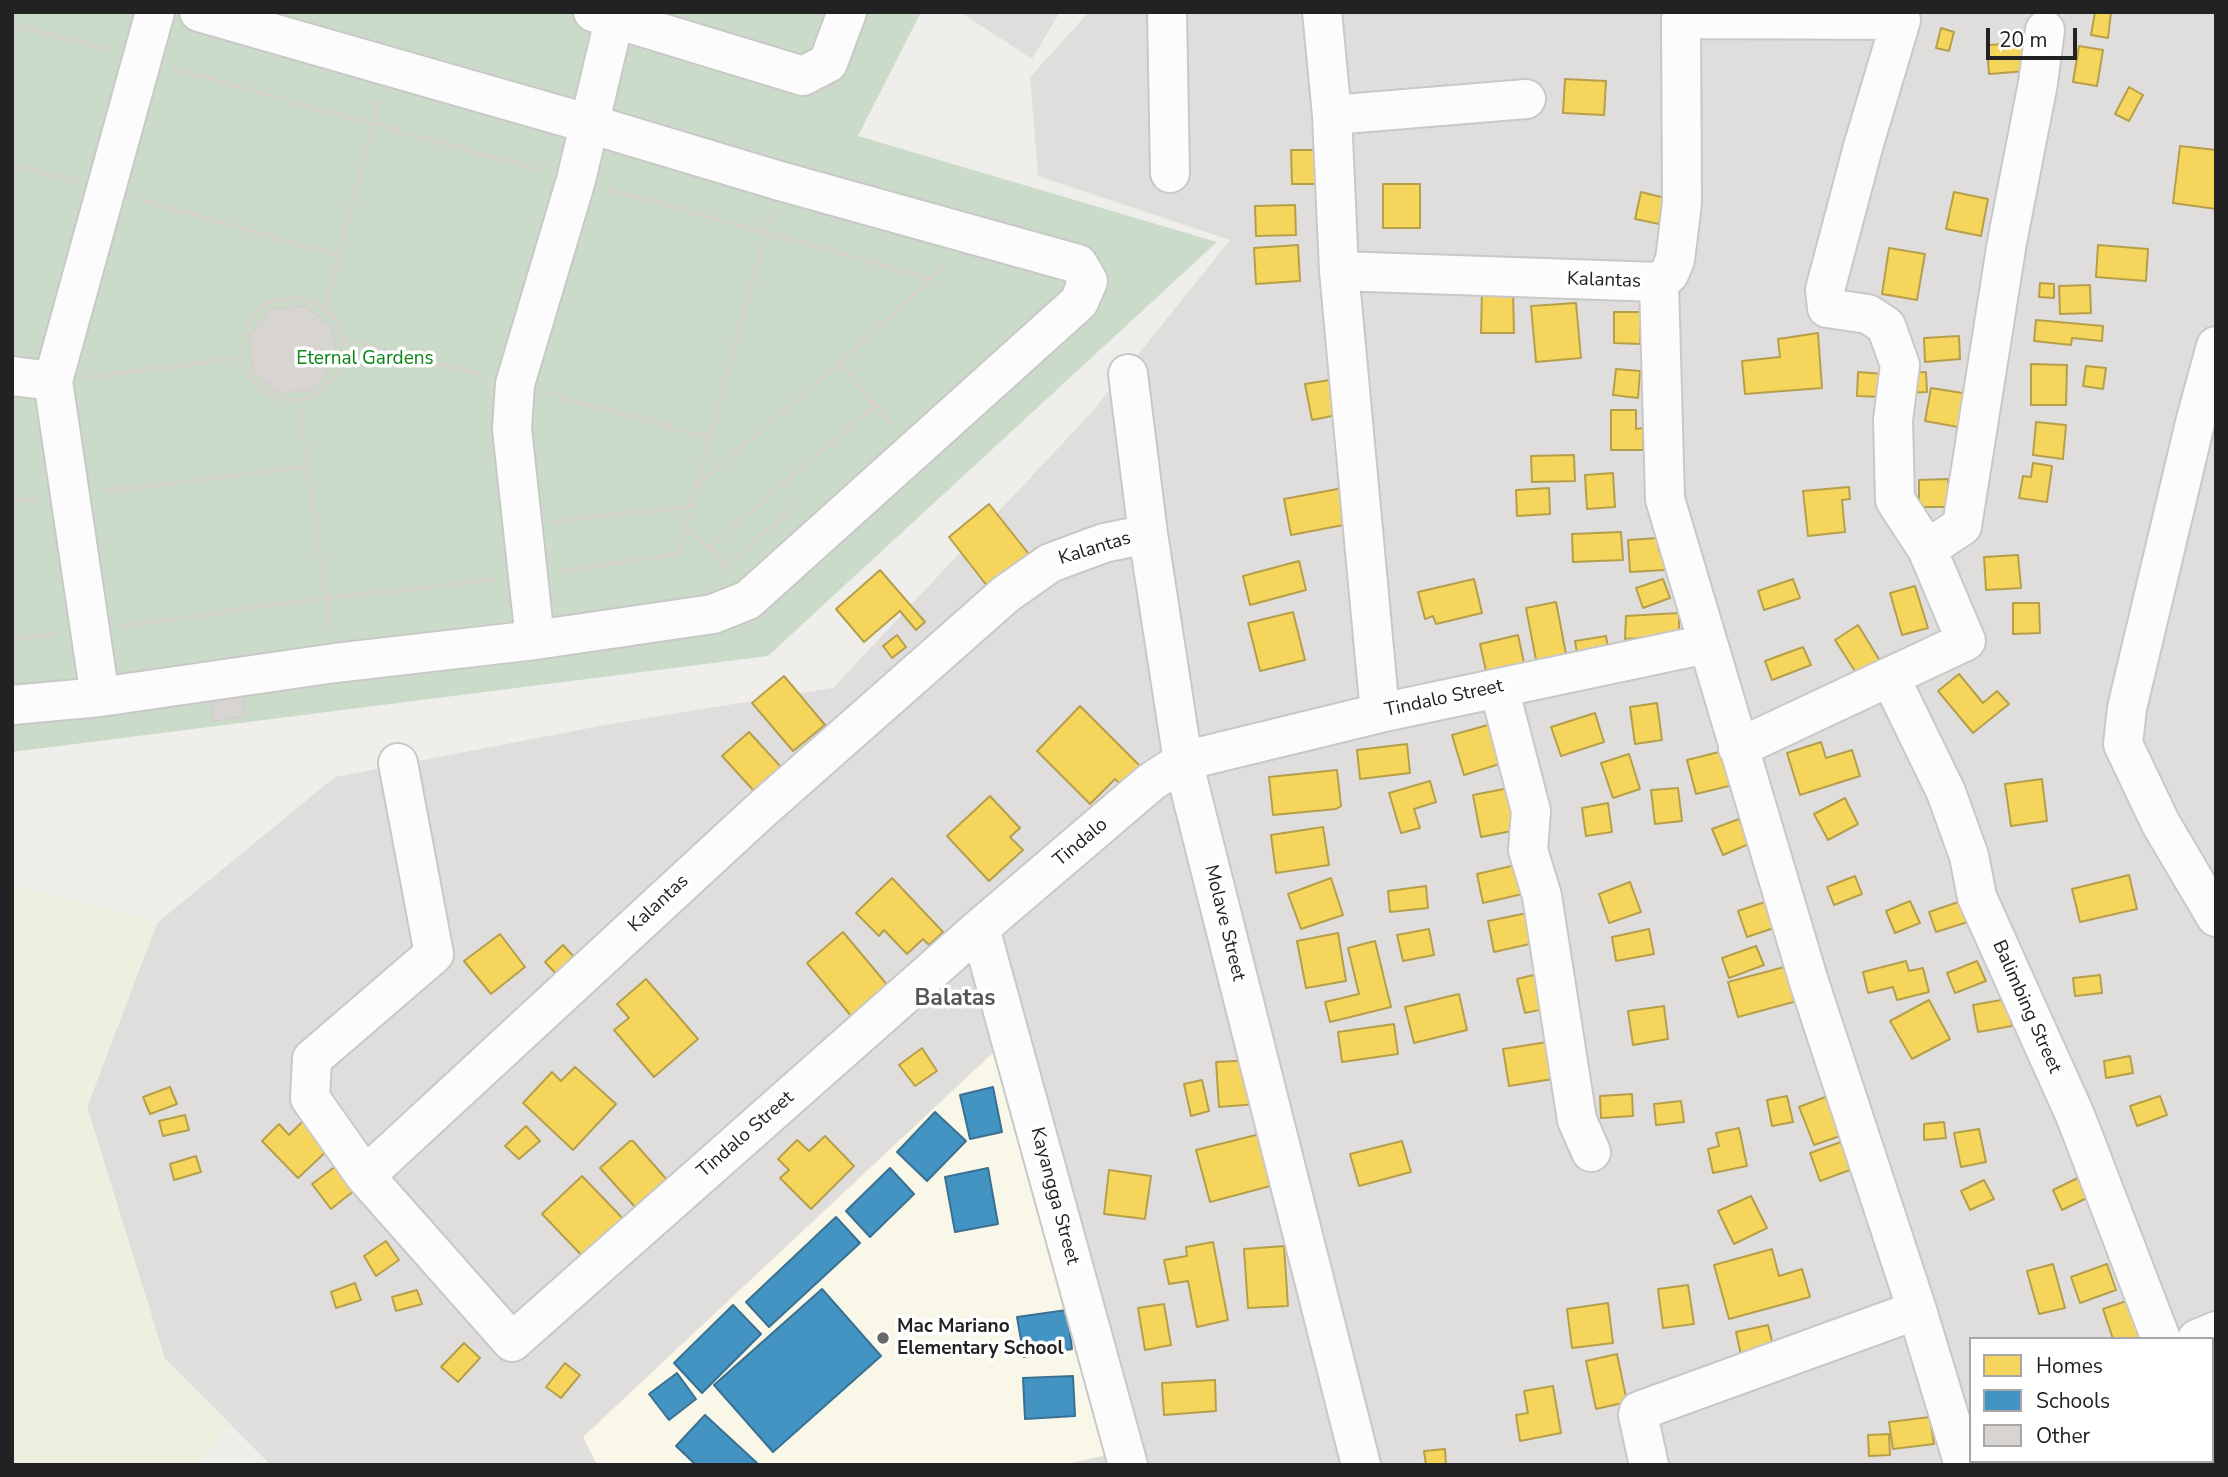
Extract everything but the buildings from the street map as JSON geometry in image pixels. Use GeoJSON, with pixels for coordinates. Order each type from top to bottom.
{"type":"FeatureCollection","features":[{"type":"Feature","properties":{"kind":"street"},"geometry":{"type":"LineString","coordinates":[[100,696],[53,381],[155,12]]}},
{"type":"Feature","properties":{"kind":"street"},"geometry":{"type":"LineString","coordinates":[[12,705],[535,640],[713,614],[748,600],[1079,302],[1088,281],[1078,264],[780,181],[199,12]]}},
{"type":"Feature","properties":{"kind":"street"},"geometry":{"type":"LineString","coordinates":[[535,640],[512,429],[515,384],[576,180],[590,124],[608,14],[803,76],[828,63],[847,12]]}},
{"type":"Feature","properties":{"kind":"street"},"geometry":{"type":"LineString","coordinates":[[1167,12],[1170,173]]}},
{"type":"Feature","properties":{"kind":"street"},"geometry":{"type":"LineString","coordinates":[[1326,13],[1339,271],[1380,713]]}},
{"type":"Feature","properties":{"kind":"street"},"geometry":{"type":"LineString","coordinates":[[1738,748],[1966,641],[1927,549],[1895,500],[1893,419],[1900,365],[1886,326],[1868,314],[1827,309],[1825,290],[1900,20],[1681,19],[1682,203],[1675,260],[1668,274],[1659,282],[1665,499],[1738,748],[1809,982],[1965,1465]]}},
{"type":"Feature","properties":{"kind":"street"},"geometry":{"type":"LineString","coordinates":[[1927,549],[1962,526],[2007,242],[2038,83],[2045,30]]}},
{"type":"Feature","properties":{"kind":"street"},"geometry":{"type":"LineString","coordinates":[[1332,115],[1527,99]]}},
{"type":"Feature","properties":{"kind":"street","name":"Kalantas"},"geometry":{"type":"LineString","coordinates":[[1339,271],[1659,282]]}},
{"type":"Feature","properties":{"kind":"street"},"geometry":{"type":"LineString","coordinates":[[2216,346],[2127,708],[2123,744],[2161,824],[2216,917]]}},
{"type":"Feature","properties":{"kind":"street","name":"Molave Street"},"geometry":{"type":"LineString","coordinates":[[1128,374],[1148,534],[1183,761],[1362,1465]]}},
{"type":"Feature","properties":{"kind":"street"},"geometry":{"type":"LineString","coordinates":[[12,376],[53,381]]}},
{"type":"Feature","properties":{"kind":"street","name":"Kalantas"},"geometry":{"type":"LineString","coordinates":[[365,1176],[759,812],[1006,594],[1050,563],[1104,543],[1148,534]]}},
{"type":"Feature","properties":{"kind":"street","name":"Tindalo Street"},"geometry":{"type":"LineString","coordinates":[[1183,761],[1380,713],[1707,644]]}},
{"type":"Feature","properties":{"kind":"street","name":"Balimbing Street"},"geometry":{"type":"LineString","coordinates":[[1890,677],[1946,792],[1969,856],[1977,897],[2075,1115],[2160,1337]]}},
{"type":"Feature","properties":{"kind":"street"},"geometry":{"type":"LineString","coordinates":[[1499,688],[1531,811],[1528,850],[1542,896],[1577,1120],[1591,1152]]}},
{"type":"Feature","properties":{"kind":"street","name":"Tindalo"},"geometry":{"type":"LineString","coordinates":[[981,928],[1152,782],[1183,761]]}},
{"type":"Feature","properties":{"kind":"street"},"geometry":{"type":"LineString","coordinates":[[365,1176],[310,1098],[312,1059],[434,954],[398,763]]}},
{"type":"Feature","properties":{"kind":"street","name":"Tindalo Street"},"geometry":{"type":"LineString","coordinates":[[365,1176],[512,1342],[981,928]]}},
{"type":"Feature","properties":{"kind":"street","name":"Kayangga Street"},"geometry":{"type":"LineString","coordinates":[[981,928],[1128,1465]]}},
{"type":"Feature","properties":{"kind":"street"},"geometry":{"type":"LineString","coordinates":[[1649,1465],[1639,1411],[1917,1310]]}},
{"type":"Feature","properties":{"kind":"path"},"geometry":{"type":"LineString","coordinates":[[12,24],[932,279]]}},
{"type":"Feature","properties":{"kind":"path"},"geometry":{"type":"LineString","coordinates":[[325,309],[388,66]]}},
{"type":"Feature","properties":{"kind":"path"},"geometry":{"type":"LineString","coordinates":[[12,164],[339,256]]}},
{"type":"Feature","properties":{"kind":"path"},"geometry":{"type":"LineString","coordinates":[[697,485],[932,279],[968,233]]}},
{"type":"Feature","properties":{"kind":"path"},"geometry":{"type":"LineString","coordinates":[[296,296],[325,309],[337,322],[343,339],[341,367],[324,389],[298,401],[272,397],[251,382],[240,358],[244,327],[265,303],[296,296]]}},
{"type":"Feature","properties":{"kind":"path"},"geometry":{"type":"LineString","coordinates":[[53,381],[240,358]]}},
{"type":"Feature","properties":{"kind":"path"},"geometry":{"type":"LineString","coordinates":[[839,363],[914,451]]}},
{"type":"Feature","properties":{"kind":"path"},"geometry":{"type":"LineString","coordinates":[[298,401],[335,663]]}},
{"type":"Feature","properties":{"kind":"path"},"geometry":{"type":"LineString","coordinates":[[709,547],[875,405]]}},
{"type":"Feature","properties":{"kind":"path"},"geometry":{"type":"LineString","coordinates":[[12,502],[308,467]]}},
{"type":"Feature","properties":{"kind":"path"},"geometry":{"type":"LineString","coordinates":[[522,526],[691,506]]}},
{"type":"Feature","properties":{"kind":"path"},"geometry":{"type":"LineString","coordinates":[[685,527],[709,547],[748,600]]}},
{"type":"Feature","properties":{"kind":"shaded area"},"geometry":{"type":"Polygon","coordinates":[[[960,12],[1060,12],[1032,59],[960,12]]]}},
{"type":"Feature","properties":{"kind":"shaded area"},"geometry":{"type":"Polygon","coordinates":[[[1089,12],[2216,12],[2216,1465],[271,1465],[165,1359],[87,1107],[157,923],[335,777],[610,724],[833,688],[1091,413],[1230,240],[1038,176],[1030,77],[1089,12]]]}},
{"type":"Feature","properties":{"kind":"shaded area","name":"Mac Mariano Elementary School"},"geometry":{"type":"Polygon","coordinates":[[[999,1047],[1107,1455],[1062,1465],[597,1465],[583,1437],[999,1047]]]}},
{"type":"Feature","properties":{"kind":"green space","name":"Eternal Gardens"},"geometry":{"type":"Polygon","coordinates":[[[12,12],[921,12],[858,136],[1217,242],[768,656],[12,752],[12,12]]]}},
{"type":"Feature","properties":{"kind":"green space"},"geometry":{"type":"Polygon","coordinates":[[[12,884],[157,923],[87,1107],[165,1359],[230,1424],[197,1465],[12,1463],[12,884]]]}},
{"type":"Feature","properties":{"kind":"place","name":"Mac Mariano Elementary School"},"geometry":{"type":"Point","coordinates":[883,1338]}},
{"type":"Feature","properties":{"kind":"district","name":"Balatas"},"geometry":{"type":"Point","coordinates":[955,999]}}]}
